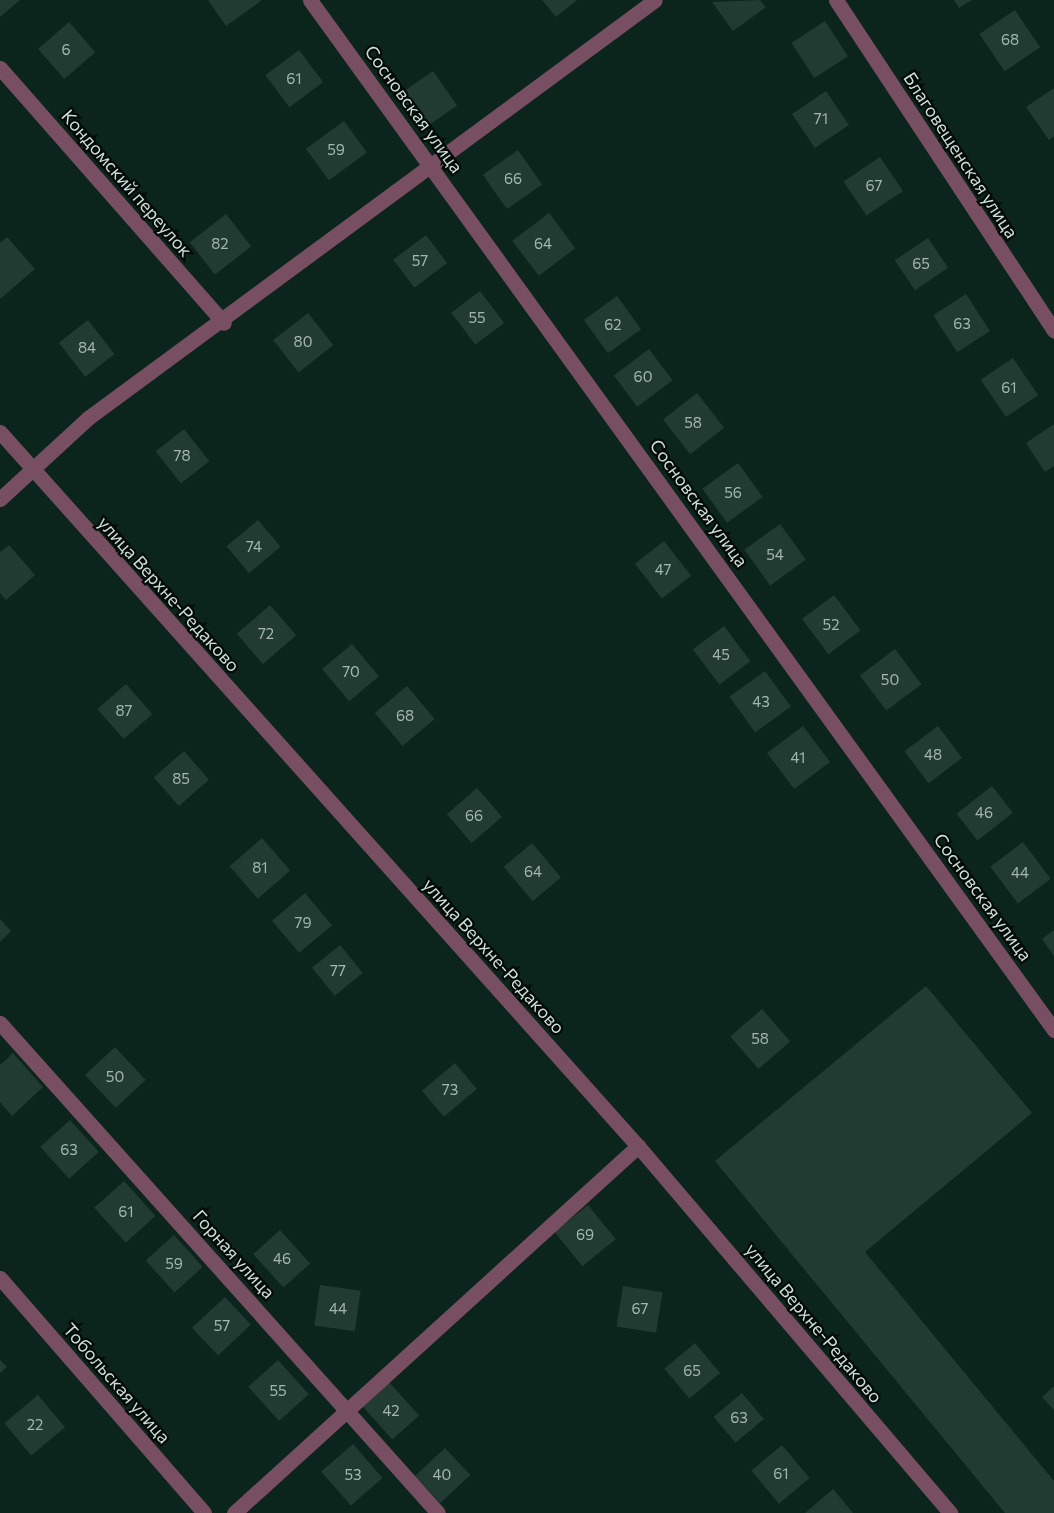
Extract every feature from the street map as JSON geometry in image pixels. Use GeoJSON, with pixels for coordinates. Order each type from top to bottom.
{"type":"FeatureCollection","features":[{"type":"Feature","properties":{"kind":"street","name":"Сосновская улица"},"geometry":{"type":"LineString","coordinates":[[310,0],[1054,1030]]}},
{"type":"Feature","properties":{"kind":"street"},"geometry":{"type":"LineString","coordinates":[[628,0],[638,13]]}},
{"type":"Feature","properties":{"kind":"street"},"geometry":{"type":"LineString","coordinates":[[0,499],[34,472],[88,418],[224,322],[429,162],[655,0]]}},
{"type":"Feature","properties":{"kind":"street","name":"Благовещенская улица"},"geometry":{"type":"LineString","coordinates":[[836,0],[1054,331]]}},
{"type":"Feature","properties":{"kind":"street","name":"Кондомский переулок"},"geometry":{"type":"LineString","coordinates":[[0,68],[224,322]]}},
{"type":"Feature","properties":{"kind":"street","name":"улица Верхне-Редаково"},"geometry":{"type":"LineString","coordinates":[[0,432],[638,1146],[950,1513]]}},
{"type":"Feature","properties":{"kind":"street","name":"Горная улица"},"geometry":{"type":"LineString","coordinates":[[0,1023],[438,1513]]}},
{"type":"Feature","properties":{"kind":"street"},"geometry":{"type":"LineString","coordinates":[[234,1513],[638,1146]]}},
{"type":"Feature","properties":{"kind":"street","name":"Тобольская улица"},"geometry":{"type":"LineString","coordinates":[[0,1278],[204,1513]]}},
{"type":"Feature","properties":{"kind":"building"},"geometry":{"type":"Polygon","coordinates":[[[0,0],[20,0],[0,17],[0,0]]]}},
{"type":"Feature","properties":{"kind":"building"},"geometry":{"type":"Polygon","coordinates":[[[208,0],[260,0],[261,1],[226,26],[208,0]]]}},
{"type":"Feature","properties":{"kind":"building"},"geometry":{"type":"Polygon","coordinates":[[[542,0],[577,0],[556,17],[542,0]]]}},
{"type":"Feature","properties":{"kind":"building"},"geometry":{"type":"Polygon","coordinates":[[[760,0],[766,7],[733,31],[712,2],[760,0]]]}},
{"type":"Feature","properties":{"kind":"building"},"geometry":{"type":"Polygon","coordinates":[[[954,0],[972,0],[959,8],[954,0]]]}},
{"type":"Feature","properties":{"kind":"building"},"geometry":{"type":"Polygon","coordinates":[[[1015,10],[1040,47],[1005,71],[979,34],[1015,10]]]}},
{"type":"Feature","properties":{"kind":"building"},"geometry":{"type":"Polygon","coordinates":[[[825,21],[848,56],[814,78],[791,43],[825,21]]]}},
{"type":"Feature","properties":{"kind":"building"},"geometry":{"type":"Polygon","coordinates":[[[69,22],[95,52],[64,79],[38,49],[69,22]]]}},
{"type":"Feature","properties":{"kind":"building"},"geometry":{"type":"Polygon","coordinates":[[[299,50],[323,82],[290,107],[265,75],[299,50]]]}},
{"type":"Feature","properties":{"kind":"building"},"geometry":{"type":"Polygon","coordinates":[[[433,71],[457,105],[423,129],[399,95],[433,71]]]}},
{"type":"Feature","properties":{"kind":"building"},"geometry":{"type":"Polygon","coordinates":[[[1054,88],[1054,136],[1049,140],[1026,107],[1054,88]]]}},
{"type":"Feature","properties":{"kind":"building"},"geometry":{"type":"Polygon","coordinates":[[[826,91],[849,125],[815,148],[792,114],[826,91]]]}},
{"type":"Feature","properties":{"kind":"building"},"geometry":{"type":"Polygon","coordinates":[[[344,121],[367,153],[329,180],[306,149],[344,121]]]}},
{"type":"Feature","properties":{"kind":"building"},"geometry":{"type":"Polygon","coordinates":[[[518,150],[542,184],[507,209],[483,175],[518,150]]]}},
{"type":"Feature","properties":{"kind":"building"},"geometry":{"type":"Polygon","coordinates":[[[880,157],[903,191],[866,216],[844,182],[880,157]]]}},
{"type":"Feature","properties":{"kind":"building"},"geometry":{"type":"Polygon","coordinates":[[[549,213],[575,248],[539,276],[512,241],[549,213]]]}},
{"type":"Feature","properties":{"kind":"building"},"geometry":{"type":"Polygon","coordinates":[[[226,214],[251,246],[215,275],[190,242],[226,214]]]}},
{"type":"Feature","properties":{"kind":"building"},"geometry":{"type":"Polygon","coordinates":[[[426,235],[447,263],[414,288],[393,260],[426,235]]]}},
{"type":"Feature","properties":{"kind":"building"},"geometry":{"type":"Polygon","coordinates":[[[7,237],[35,269],[0,299],[0,243],[7,237]]]}},
{"type":"Feature","properties":{"kind":"building"},"geometry":{"type":"Polygon","coordinates":[[[928,238],[948,268],[915,290],[895,260],[928,238]]]}},
{"type":"Feature","properties":{"kind":"building"},"geometry":{"type":"Polygon","coordinates":[[[480,291],[504,323],[475,345],[451,313],[480,291]]]}},
{"type":"Feature","properties":{"kind":"building"},"geometry":{"type":"Polygon","coordinates":[[[966,294],[990,331],[957,352],[933,315],[966,294]]]}},
{"type":"Feature","properties":{"kind":"building"},"geometry":{"type":"Polygon","coordinates":[[[617,296],[641,329],[608,353],[584,320],[617,296]]]}},
{"type":"Feature","properties":{"kind":"building"},"geometry":{"type":"Polygon","coordinates":[[[308,313],[333,345],[299,372],[273,340],[308,313]]]}},
{"type":"Feature","properties":{"kind":"building"},"geometry":{"type":"Polygon","coordinates":[[[88,320],[114,354],[85,377],[59,343],[88,320]]]}},
{"type":"Feature","properties":{"kind":"building"},"geometry":{"type":"Polygon","coordinates":[[[649,349],[672,380],[637,407],[614,375],[649,349]]]}},
{"type":"Feature","properties":{"kind":"building"},"geometry":{"type":"Polygon","coordinates":[[[1013,358],[1038,395],[1006,417],[981,380],[1013,358]]]}},
{"type":"Feature","properties":{"kind":"building"},"geometry":{"type":"Polygon","coordinates":[[[697,393],[724,428],[690,454],[663,419],[697,393]]]}},
{"type":"Feature","properties":{"kind":"building"},"geometry":{"type":"Polygon","coordinates":[[[1054,424],[1054,466],[1045,472],[1026,443],[1054,424]]]}},
{"type":"Feature","properties":{"kind":"building"},"geometry":{"type":"Polygon","coordinates":[[[184,429],[209,461],[181,483],[156,451],[184,429]]]}},
{"type":"Feature","properties":{"kind":"building"},"geometry":{"type":"Polygon","coordinates":[[[738,463],[763,497],[727,523],[702,489],[738,463]]]}},
{"type":"Feature","properties":{"kind":"building"},"geometry":{"type":"Polygon","coordinates":[[[258,520],[280,547],[249,573],[227,546],[258,520]]]}},
{"type":"Feature","properties":{"kind":"building"},"geometry":{"type":"Polygon","coordinates":[[[780,524],[806,560],[770,585],[744,550],[780,524]]]}},
{"type":"Feature","properties":{"kind":"building"},"geometry":{"type":"Polygon","coordinates":[[[664,541],[691,576],[662,598],[635,564],[664,541]]]}},
{"type":"Feature","properties":{"kind":"building"},"geometry":{"type":"Polygon","coordinates":[[[9,545],[35,575],[6,600],[0,593],[0,552],[9,545]]]}},
{"type":"Feature","properties":{"kind":"building"},"geometry":{"type":"Polygon","coordinates":[[[834,595],[860,630],[829,654],[802,619],[834,595]]]}},
{"type":"Feature","properties":{"kind":"building"},"geometry":{"type":"Polygon","coordinates":[[[270,605],[296,635],[263,664],[237,634],[270,605]]]}},
{"type":"Feature","properties":{"kind":"building"},"geometry":{"type":"Polygon","coordinates":[[[724,626],[750,661],[719,685],[693,649],[724,626]]]}},
{"type":"Feature","properties":{"kind":"building"},"geometry":{"type":"Polygon","coordinates":[[[352,644],[379,676],[349,701],[322,669],[352,644]]]}},
{"type":"Feature","properties":{"kind":"building"},"geometry":{"type":"Polygon","coordinates":[[[895,649],[921,684],[886,711],[860,675],[895,649]]]}},
{"type":"Feature","properties":{"kind":"building"},"geometry":{"type":"Polygon","coordinates":[[[765,671],[791,707],[755,732],[729,697],[765,671]]]}},
{"type":"Feature","properties":{"kind":"building"},"geometry":{"type":"Polygon","coordinates":[[[126,684],[152,714],[124,739],[97,709],[126,684]]]}},
{"type":"Feature","properties":{"kind":"building"},"geometry":{"type":"Polygon","coordinates":[[[407,686],[435,719],[402,746],[375,713],[407,686]]]}},
{"type":"Feature","properties":{"kind":"building"},"geometry":{"type":"Polygon","coordinates":[[[803,726],[830,762],[794,789],[767,753],[803,726]]]}},
{"type":"Feature","properties":{"kind":"building"},"geometry":{"type":"Polygon","coordinates":[[[938,726],[962,758],[929,783],[904,751],[938,726]]]}},
{"type":"Feature","properties":{"kind":"building"},"geometry":{"type":"Polygon","coordinates":[[[184,751],[209,780],[179,806],[154,777],[184,751]]]}},
{"type":"Feature","properties":{"kind":"building"},"geometry":{"type":"Polygon","coordinates":[[[992,786],[1013,813],[977,840],[957,814],[992,786]]]}},
{"type":"Feature","properties":{"kind":"building"},"geometry":{"type":"Polygon","coordinates":[[[477,788],[502,817],[472,843],[447,814],[477,788]]]}},
{"type":"Feature","properties":{"kind":"building"},"geometry":{"type":"Polygon","coordinates":[[[262,838],[290,870],[258,899],[230,866],[262,838]]]}},
{"type":"Feature","properties":{"kind":"building"},"geometry":{"type":"Polygon","coordinates":[[[1023,842],[1051,879],[1018,903],[990,867],[1023,842]]]}},
{"type":"Feature","properties":{"kind":"building"},"geometry":{"type":"Polygon","coordinates":[[[532,843],[561,877],[533,901],[504,867],[532,843]]]}},
{"type":"Feature","properties":{"kind":"building"},"geometry":{"type":"Polygon","coordinates":[[[305,893],[332,925],[299,953],[272,921],[305,893]]]}},
{"type":"Feature","properties":{"kind":"building"},"geometry":{"type":"Polygon","coordinates":[[[0,919],[11,931],[0,942],[0,919]]]}},
{"type":"Feature","properties":{"kind":"building"},"geometry":{"type":"Polygon","coordinates":[[[1054,930],[1054,956],[1042,939],[1054,930]]]}},
{"type":"Feature","properties":{"kind":"building"},"geometry":{"type":"Polygon","coordinates":[[[340,945],[363,973],[335,996],[312,968],[340,945]]]}},
{"type":"Feature","properties":{"kind":"building"},"geometry":{"type":"Polygon","coordinates":[[[926,986],[1032,1113],[865,1252],[1054,1481],[1054,1513],[1005,1513],[715,1161],[926,986]]]}},
{"type":"Feature","properties":{"kind":"building"},"geometry":{"type":"Polygon","coordinates":[[[762,1009],[790,1041],[759,1069],[730,1037],[762,1009]]]}},
{"type":"Feature","properties":{"kind":"building"},"geometry":{"type":"Polygon","coordinates":[[[115,1047],[146,1080],[116,1108],[85,1075],[115,1047]]]}},
{"type":"Feature","properties":{"kind":"building"},"geometry":{"type":"Polygon","coordinates":[[[13,1053],[43,1087],[12,1116],[0,1102],[0,1065],[13,1053]]]}},
{"type":"Feature","properties":{"kind":"building"},"geometry":{"type":"Polygon","coordinates":[[[455,1063],[477,1089],[444,1117],[422,1091],[455,1063]]]}},
{"type":"Feature","properties":{"kind":"building"},"geometry":{"type":"Polygon","coordinates":[[[70,1120],[99,1152],[69,1179],[40,1147],[70,1120]]]}},
{"type":"Feature","properties":{"kind":"building"},"geometry":{"type":"Polygon","coordinates":[[[124,1181],[155,1216],[126,1243],[94,1208],[124,1181]]]}},
{"type":"Feature","properties":{"kind":"building"},"geometry":{"type":"Polygon","coordinates":[[[588,1205],[616,1239],[582,1266],[555,1232],[588,1205]]]}},
{"type":"Feature","properties":{"kind":"building"},"geometry":{"type":"Polygon","coordinates":[[[280,1230],[310,1263],[283,1288],[253,1254],[280,1230]]]}},
{"type":"Feature","properties":{"kind":"building"},"geometry":{"type":"Polygon","coordinates":[[[174,1235],[203,1267],[175,1292],[146,1260],[174,1235]]]}},
{"type":"Feature","properties":{"kind":"building"},"geometry":{"type":"Polygon","coordinates":[[[320,1285],[361,1291],[355,1331],[314,1326],[320,1285]]]}},
{"type":"Feature","properties":{"kind":"building"},"geometry":{"type":"Polygon","coordinates":[[[623,1286],[663,1292],[656,1333],[617,1326],[623,1286]]]}},
{"type":"Feature","properties":{"kind":"building"},"geometry":{"type":"Polygon","coordinates":[[[225,1297],[251,1325],[218,1355],[192,1328],[225,1297]]]}},
{"type":"Feature","properties":{"kind":"building"},"geometry":{"type":"Polygon","coordinates":[[[695,1343],[720,1373],[689,1399],[664,1369],[695,1343]]]}},
{"type":"Feature","properties":{"kind":"building"},"geometry":{"type":"Polygon","coordinates":[[[0,1360],[7,1367],[0,1373],[0,1360]]]}},
{"type":"Feature","properties":{"kind":"building"},"geometry":{"type":"Polygon","coordinates":[[[278,1360],[309,1394],[279,1421],[248,1387],[278,1360]]]}},
{"type":"Feature","properties":{"kind":"building"},"geometry":{"type":"Polygon","coordinates":[[[389,1382],[419,1415],[392,1440],[362,1406],[389,1382]]]}},
{"type":"Feature","properties":{"kind":"building"},"geometry":{"type":"Polygon","coordinates":[[[1054,1386],[1054,1410],[1042,1397],[1054,1386]]]}},
{"type":"Feature","properties":{"kind":"building"},"geometry":{"type":"Polygon","coordinates":[[[742,1393],[764,1419],[736,1443],[714,1417],[742,1393]]]}},
{"type":"Feature","properties":{"kind":"building"},"geometry":{"type":"Polygon","coordinates":[[[38,1395],[65,1427],[31,1455],[4,1423],[38,1395]]]}},
{"type":"Feature","properties":{"kind":"building"},"geometry":{"type":"Polygon","coordinates":[[[353,1444],[383,1478],[351,1506],[321,1472],[353,1444]]]}},
{"type":"Feature","properties":{"kind":"building"},"geometry":{"type":"Polygon","coordinates":[[[782,1445],[810,1478],[779,1504],[751,1471],[782,1445]]]}},
{"type":"Feature","properties":{"kind":"building"},"geometry":{"type":"Polygon","coordinates":[[[445,1448],[470,1475],[440,1503],[415,1476],[445,1448]]]}},
{"type":"Feature","properties":{"kind":"building"},"geometry":{"type":"Polygon","coordinates":[[[833,1489],[853,1513],[805,1513],[833,1489]]]}}]}
